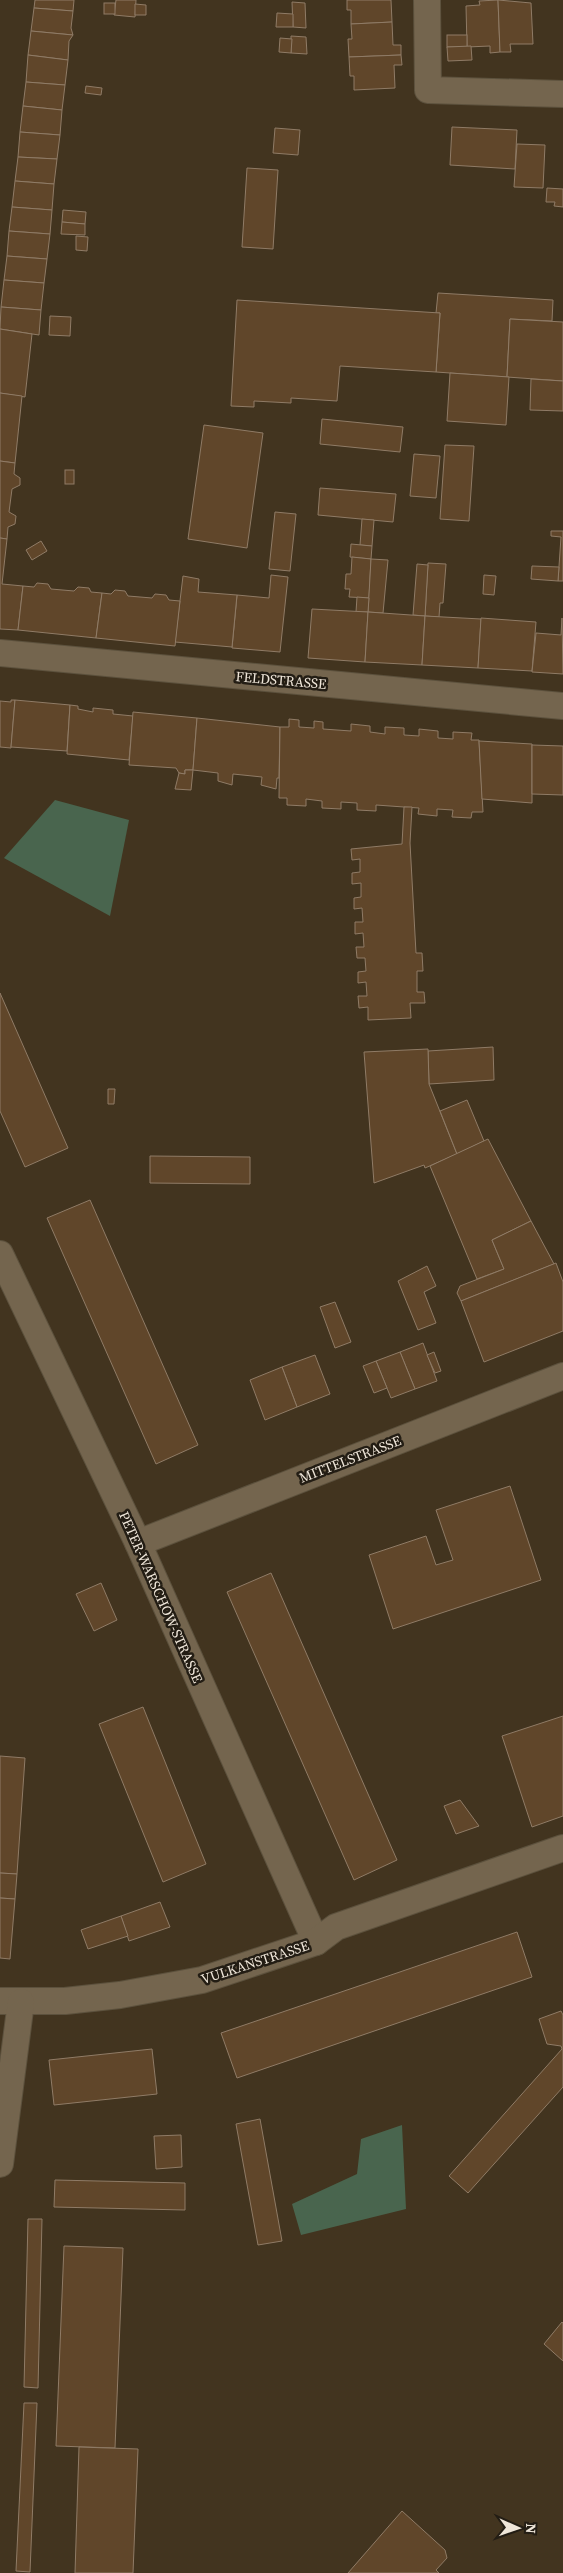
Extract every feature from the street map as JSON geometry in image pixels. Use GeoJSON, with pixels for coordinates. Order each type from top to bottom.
{"type":"FeatureCollection","features":[{"type":"Feature","properties":{"kind":"street"},"geometry":{"type":"LineString","coordinates":[[426,0],[428,90],[563,94]]}},
{"type":"Feature","properties":{"kind":"street","name":"FELDSTRASSE"},"geometry":{"type":"LineString","coordinates":[[0,653],[563,706]]}},
{"type":"Feature","properties":{"kind":"street","name":"PETER-WARSCHOW-STRASSE"},"geometry":{"type":"LineString","coordinates":[[0,1254],[138,1543],[316,1942]]}},
{"type":"Feature","properties":{"kind":"street","name":"MITTELSTRASSE"},"geometry":{"type":"LineString","coordinates":[[138,1543],[563,1376]]}},
{"type":"Feature","properties":{"kind":"street","name":"VULKANSTRASSE"},"geometry":{"type":"LineString","coordinates":[[0,2164],[10,2002],[120,1995],[202,1980],[316,1942],[336,1927],[563,1848]]}},
{"type":"Feature","properties":{"kind":"green space"},"geometry":{"type":"Polygon","coordinates":[[[55,800],[129,820],[110,916],[4,858],[55,800]]]}},
{"type":"Feature","properties":{"kind":"green space"},"geometry":{"type":"Polygon","coordinates":[[[402,2125],[406,2209],[301,2235],[292,2204],[357,2174],[361,2139],[402,2125]]]}},
{"type":"Feature","properties":{"kind":"building"},"geometry":{"type":"Polygon","coordinates":[[[35,0],[74,0],[73,11],[34,8],[35,0]]]}},
{"type":"Feature","properties":{"kind":"building"},"geometry":{"type":"Polygon","coordinates":[[[116,0],[136,0],[135,17],[114,15],[116,0]]]}},
{"type":"Feature","properties":{"kind":"building"},"geometry":{"type":"Polygon","coordinates":[[[347,0],[391,0],[392,22],[351,24],[351,10],[347,10],[347,0]]]}},
{"type":"Feature","properties":{"kind":"building"},"geometry":{"type":"Polygon","coordinates":[[[498,0],[500,52],[490,53],[490,46],[467,47],[466,6],[480,5],[479,1],[498,0]]]}},
{"type":"Feature","properties":{"kind":"building"},"geometry":{"type":"Polygon","coordinates":[[[498,0],[531,3],[533,44],[510,44],[511,52],[500,52],[498,0]]]}},
{"type":"Feature","properties":{"kind":"building"},"geometry":{"type":"Polygon","coordinates":[[[292,2],[305,3],[306,28],[293,27],[292,2]]]}},
{"type":"Feature","properties":{"kind":"building"},"geometry":{"type":"Polygon","coordinates":[[[104,3],[115,3],[115,14],[104,14],[104,3]]]}},
{"type":"Feature","properties":{"kind":"building"},"geometry":{"type":"Polygon","coordinates":[[[135,4],[146,5],[146,15],[135,15],[135,4]]]}},
{"type":"Feature","properties":{"kind":"building"},"geometry":{"type":"Polygon","coordinates":[[[34,8],[73,11],[71,28],[73,35],[31,31],[34,8]]]}},
{"type":"Feature","properties":{"kind":"building"},"geometry":{"type":"Polygon","coordinates":[[[277,13],[293,14],[293,27],[276,27],[277,13]]]}},
{"type":"Feature","properties":{"kind":"building"},"geometry":{"type":"Polygon","coordinates":[[[392,22],[393,45],[401,45],[401,55],[349,57],[348,39],[352,39],[351,24],[392,22]]]}},
{"type":"Feature","properties":{"kind":"building"},"geometry":{"type":"Polygon","coordinates":[[[31,31],[73,35],[69,41],[68,60],[28,55],[31,31]]]}},
{"type":"Feature","properties":{"kind":"building"},"geometry":{"type":"Polygon","coordinates":[[[447,35],[467,35],[467,47],[447,47],[447,35]]]}},
{"type":"Feature","properties":{"kind":"building"},"geometry":{"type":"Polygon","coordinates":[[[291,36],[306,37],[307,54],[291,53],[291,36]]]}},
{"type":"Feature","properties":{"kind":"building"},"geometry":{"type":"Polygon","coordinates":[[[280,38],[292,39],[291,53],[279,52],[280,38]]]}},
{"type":"Feature","properties":{"kind":"building"},"geometry":{"type":"Polygon","coordinates":[[[471,46],[472,60],[448,61],[447,47],[471,46]]]}},
{"type":"Feature","properties":{"kind":"building"},"geometry":{"type":"Polygon","coordinates":[[[28,55],[68,60],[65,85],[26,82],[28,55]]]}},
{"type":"Feature","properties":{"kind":"building"},"geometry":{"type":"Polygon","coordinates":[[[401,55],[402,65],[394,65],[395,88],[354,90],[354,76],[350,76],[349,57],[401,55]]]}},
{"type":"Feature","properties":{"kind":"building"},"geometry":{"type":"Polygon","coordinates":[[[26,82],[65,85],[62,110],[23,106],[26,82]]]}},
{"type":"Feature","properties":{"kind":"building"},"geometry":{"type":"Polygon","coordinates":[[[86,86],[102,88],[101,95],[85,93],[86,86]]]}},
{"type":"Feature","properties":{"kind":"building"},"geometry":{"type":"Polygon","coordinates":[[[23,106],[62,110],[60,135],[20,132],[23,106]]]}},
{"type":"Feature","properties":{"kind":"building"},"geometry":{"type":"Polygon","coordinates":[[[452,127],[517,130],[515,169],[450,165],[452,127]]]}},
{"type":"Feature","properties":{"kind":"building"},"geometry":{"type":"Polygon","coordinates":[[[275,128],[300,130],[298,155],[273,153],[275,128]]]}},
{"type":"Feature","properties":{"kind":"building"},"geometry":{"type":"Polygon","coordinates":[[[20,132],[60,135],[57,159],[18,157],[20,132]]]}},
{"type":"Feature","properties":{"kind":"building"},"geometry":{"type":"Polygon","coordinates":[[[517,144],[545,145],[543,188],[514,187],[517,144]]]}},
{"type":"Feature","properties":{"kind":"building"},"geometry":{"type":"Polygon","coordinates":[[[18,157],[57,159],[54,184],[15,181],[18,157]]]}},
{"type":"Feature","properties":{"kind":"building"},"geometry":{"type":"Polygon","coordinates":[[[247,168],[278,170],[273,249],[242,247],[247,168]]]}},
{"type":"Feature","properties":{"kind":"building"},"geometry":{"type":"Polygon","coordinates":[[[15,181],[54,184],[52,210],[12,207],[15,181]]]}},
{"type":"Feature","properties":{"kind":"building"},"geometry":{"type":"Polygon","coordinates":[[[547,188],[563,189],[563,207],[554,206],[555,202],[546,202],[547,188]]]}},
{"type":"Feature","properties":{"kind":"building"},"geometry":{"type":"Polygon","coordinates":[[[12,207],[52,210],[50,234],[9,231],[12,207]]]}},
{"type":"Feature","properties":{"kind":"building"},"geometry":{"type":"Polygon","coordinates":[[[63,210],[86,212],[85,224],[62,222],[63,210]]]}},
{"type":"Feature","properties":{"kind":"building"},"geometry":{"type":"Polygon","coordinates":[[[62,222],[85,224],[85,235],[61,234],[62,222]]]}},
{"type":"Feature","properties":{"kind":"building"},"geometry":{"type":"Polygon","coordinates":[[[9,231],[50,234],[47,259],[7,256],[9,231]]]}},
{"type":"Feature","properties":{"kind":"building"},"geometry":{"type":"Polygon","coordinates":[[[76,236],[88,237],[87,251],[76,250],[76,236]]]}},
{"type":"Feature","properties":{"kind":"building"},"geometry":{"type":"Polygon","coordinates":[[[7,256],[47,259],[44,283],[4,280],[7,256]]]}},
{"type":"Feature","properties":{"kind":"building"},"geometry":{"type":"Polygon","coordinates":[[[4,280],[44,283],[41,310],[1,307],[4,280]]]}},
{"type":"Feature","properties":{"kind":"building"},"geometry":{"type":"Polygon","coordinates":[[[438,293],[553,300],[552,321],[510,319],[507,377],[436,372],[440,313],[436,313],[438,293]]]}},
{"type":"Feature","properties":{"kind":"building"},"geometry":{"type":"Polygon","coordinates":[[[237,300],[440,313],[436,372],[340,366],[337,401],[291,398],[291,403],[254,401],[254,407],[231,406],[237,300]]]}},
{"type":"Feature","properties":{"kind":"building"},"geometry":{"type":"Polygon","coordinates":[[[1,307],[41,310],[39,335],[0,329],[1,307]]]}},
{"type":"Feature","properties":{"kind":"building"},"geometry":{"type":"Polygon","coordinates":[[[50,316],[71,317],[70,336],[49,335],[50,316]]]}},
{"type":"Feature","properties":{"kind":"building"},"geometry":{"type":"Polygon","coordinates":[[[510,319],[563,322],[563,381],[507,377],[510,319]]]}},
{"type":"Feature","properties":{"kind":"building"},"geometry":{"type":"Polygon","coordinates":[[[0,329],[32,334],[25,397],[0,393],[0,329]]]}},
{"type":"Feature","properties":{"kind":"building"},"geometry":{"type":"Polygon","coordinates":[[[450,373],[509,377],[506,425],[447,421],[450,373]]]}},
{"type":"Feature","properties":{"kind":"building"},"geometry":{"type":"Polygon","coordinates":[[[531,379],[563,381],[563,411],[530,410],[531,379]]]}},
{"type":"Feature","properties":{"kind":"building"},"geometry":{"type":"Polygon","coordinates":[[[0,393],[22,396],[15,463],[0,461],[0,393]]]}},
{"type":"Feature","properties":{"kind":"building"},"geometry":{"type":"Polygon","coordinates":[[[322,419],[403,427],[400,452],[320,444],[322,419]]]}},
{"type":"Feature","properties":{"kind":"building"},"geometry":{"type":"Polygon","coordinates":[[[204,425],[263,433],[247,548],[188,539],[204,425]]]}},
{"type":"Feature","properties":{"kind":"building"},"geometry":{"type":"Polygon","coordinates":[[[445,445],[474,446],[469,521],[440,519],[445,445]]]}},
{"type":"Feature","properties":{"kind":"building"},"geometry":{"type":"Polygon","coordinates":[[[414,454],[440,456],[436,498],[410,496],[414,454]]]}},
{"type":"Feature","properties":{"kind":"building"},"geometry":{"type":"Polygon","coordinates":[[[0,461],[15,463],[14,474],[20,478],[20,485],[12,489],[9,512],[16,516],[15,524],[8,527],[7,539],[0,538],[0,461]]]}},
{"type":"Feature","properties":{"kind":"building"},"geometry":{"type":"Polygon","coordinates":[[[65,470],[74,470],[74,484],[65,484],[65,470]]]}},
{"type":"Feature","properties":{"kind":"building"},"geometry":{"type":"Polygon","coordinates":[[[320,488],[396,494],[393,522],[318,515],[320,488]]]}},
{"type":"Feature","properties":{"kind":"building"},"geometry":{"type":"Polygon","coordinates":[[[275,512],[296,514],[290,571],[269,569],[275,512]]]}},
{"type":"Feature","properties":{"kind":"building"},"geometry":{"type":"Polygon","coordinates":[[[362,519],[374,520],[372,546],[360,545],[362,519]]]}},
{"type":"Feature","properties":{"kind":"building"},"geometry":{"type":"Polygon","coordinates":[[[551,531],[563,531],[563,581],[558,581],[561,537],[551,536],[551,531]]]}},
{"type":"Feature","properties":{"kind":"building"},"geometry":{"type":"Polygon","coordinates":[[[0,538],[7,539],[2,584],[23,586],[18,630],[0,629],[0,538]]]}},
{"type":"Feature","properties":{"kind":"building"},"geometry":{"type":"Polygon","coordinates":[[[41,541],[47,551],[32,560],[26,550],[41,541]]]}},
{"type":"Feature","properties":{"kind":"building"},"geometry":{"type":"Polygon","coordinates":[[[351,544],[372,546],[371,559],[350,557],[351,544]]]}},
{"type":"Feature","properties":{"kind":"building"},"geometry":{"type":"Polygon","coordinates":[[[352,557],[371,559],[369,598],[349,597],[350,589],[345,589],[346,574],[351,574],[352,557]]]}},
{"type":"Feature","properties":{"kind":"building"},"geometry":{"type":"Polygon","coordinates":[[[371,559],[388,560],[383,613],[368,612],[371,559]]]}},
{"type":"Feature","properties":{"kind":"building"},"geometry":{"type":"Polygon","coordinates":[[[428,563],[446,564],[443,603],[440,603],[439,617],[425,616],[428,563]]]}},
{"type":"Feature","properties":{"kind":"building"},"geometry":{"type":"Polygon","coordinates":[[[417,564],[428,565],[425,616],[413,615],[417,564]]]}},
{"type":"Feature","properties":{"kind":"building"},"geometry":{"type":"Polygon","coordinates":[[[532,566],[559,567],[558,581],[531,579],[532,566]]]}},
{"type":"Feature","properties":{"kind":"building"},"geometry":{"type":"Polygon","coordinates":[[[271,575],[288,577],[280,652],[232,648],[237,595],[269,598],[271,575]]]}},
{"type":"Feature","properties":{"kind":"building"},"geometry":{"type":"Polygon","coordinates":[[[484,575],[496,576],[494,595],[483,594],[484,575]]]}},
{"type":"Feature","properties":{"kind":"building"},"geometry":{"type":"Polygon","coordinates":[[[183,576],[199,579],[198,592],[237,595],[232,647],[175,642],[183,576]]]}},
{"type":"Feature","properties":{"kind":"building"},"geometry":{"type":"Polygon","coordinates":[[[37,583],[48,584],[51,589],[74,591],[78,587],[89,588],[91,592],[102,593],[96,638],[18,630],[23,586],[34,587],[37,583]]]}},
{"type":"Feature","properties":{"kind":"building"},"geometry":{"type":"Polygon","coordinates":[[[115,590],[125,591],[128,596],[152,598],[155,594],[166,595],[169,600],[180,601],[175,646],[96,638],[102,593],[111,594],[115,590]]]}},
{"type":"Feature","properties":{"kind":"building"},"geometry":{"type":"Polygon","coordinates":[[[357,597],[369,598],[368,612],[356,612],[357,597]]]}},
{"type":"Feature","properties":{"kind":"building"},"geometry":{"type":"Polygon","coordinates":[[[312,609],[368,612],[365,662],[308,658],[312,609]]]}},
{"type":"Feature","properties":{"kind":"building"},"geometry":{"type":"Polygon","coordinates":[[[368,612],[425,616],[422,665],[365,662],[368,612]]]}},
{"type":"Feature","properties":{"kind":"building"},"geometry":{"type":"Polygon","coordinates":[[[425,616],[481,619],[478,668],[422,665],[425,616]]]}},
{"type":"Feature","properties":{"kind":"building"},"geometry":{"type":"Polygon","coordinates":[[[481,618],[536,622],[532,671],[478,668],[481,618]]]}},
{"type":"Feature","properties":{"kind":"building"},"geometry":{"type":"Polygon","coordinates":[[[562,618],[563,674],[532,672],[536,633],[561,635],[562,618]]]}},
{"type":"Feature","properties":{"kind":"building"},"geometry":{"type":"Polygon","coordinates":[[[11,700],[15,700],[11,748],[0,747],[0,701],[11,702],[11,700]]]}},
{"type":"Feature","properties":{"kind":"building"},"geometry":{"type":"Polygon","coordinates":[[[15,700],[70,705],[67,751],[11,747],[15,700]]]}},
{"type":"Feature","properties":{"kind":"building"},"geometry":{"type":"Polygon","coordinates":[[[70,705],[93,712],[93,708],[113,710],[113,714],[133,716],[129,760],[67,754],[70,705]]]}},
{"type":"Feature","properties":{"kind":"building"},"geometry":{"type":"Polygon","coordinates":[[[133,712],[197,718],[193,770],[185,770],[185,774],[179,773],[176,768],[129,765],[133,712]]]}},
{"type":"Feature","properties":{"kind":"building"},"geometry":{"type":"Polygon","coordinates":[[[197,718],[280,727],[279,778],[277,778],[276,789],[261,785],[262,777],[233,774],[232,785],[218,781],[218,773],[193,770],[197,718]]]}},
{"type":"Feature","properties":{"kind":"building"},"geometry":{"type":"Polygon","coordinates":[[[289,719],[299,720],[299,727],[314,728],[314,721],[323,722],[323,729],[351,731],[351,724],[370,726],[370,732],[385,734],[385,727],[404,728],[404,735],[419,736],[419,729],[438,731],[438,738],[453,739],[453,732],[472,733],[471,740],[479,740],[483,812],[472,812],[471,818],[452,817],[453,810],[437,809],[437,816],[418,814],[419,808],[376,805],[376,811],[357,810],[357,803],[341,802],[341,809],[322,808],[322,801],[306,799],[306,806],[287,805],[287,798],[279,798],[280,727],[289,727],[289,719]]]}},
{"type":"Feature","properties":{"kind":"building"},"geometry":{"type":"Polygon","coordinates":[[[479,741],[532,744],[532,803],[482,799],[479,741]]]}},
{"type":"Feature","properties":{"kind":"building"},"geometry":{"type":"Polygon","coordinates":[[[532,745],[563,746],[563,795],[532,794],[532,745]]]}},
{"type":"Feature","properties":{"kind":"building"},"geometry":{"type":"Polygon","coordinates":[[[185,770],[193,770],[191,790],[175,789],[179,773],[185,774],[185,770]]]}},
{"type":"Feature","properties":{"kind":"building"},"geometry":{"type":"Polygon","coordinates":[[[404,807],[412,807],[410,843],[416,953],[422,953],[423,971],[417,971],[417,992],[424,992],[425,1003],[410,1003],[411,1018],[368,1020],[368,1007],[359,1008],[358,996],[367,996],[366,982],[358,983],[358,972],[366,971],[365,958],[357,958],[356,947],[364,947],[363,933],[355,934],[355,922],[363,922],[362,908],[354,909],[354,898],[361,897],[361,883],[352,884],[352,873],[360,872],[360,859],[352,860],[351,849],[402,844],[404,807]]]}},
{"type":"Feature","properties":{"kind":"building"},"geometry":{"type":"Polygon","coordinates":[[[0,993],[68,1148],[25,1167],[0,1111],[0,993]]]}},
{"type":"Feature","properties":{"kind":"building"},"geometry":{"type":"Polygon","coordinates":[[[493,1047],[494,1080],[429,1084],[428,1051],[493,1047]]]}},
{"type":"Feature","properties":{"kind":"building"},"geometry":{"type":"Polygon","coordinates":[[[428,1049],[429,1084],[457,1154],[425,1168],[424,1165],[374,1183],[364,1052],[428,1049]]]}},
{"type":"Feature","properties":{"kind":"building"},"geometry":{"type":"Polygon","coordinates":[[[108,1089],[115,1089],[114,1104],[108,1104],[108,1089]]]}},
{"type":"Feature","properties":{"kind":"building"},"geometry":{"type":"Polygon","coordinates":[[[467,1100],[484,1141],[457,1154],[440,1111],[467,1100]]]}},
{"type":"Feature","properties":{"kind":"building"},"geometry":{"type":"Polygon","coordinates":[[[488,1139],[531,1221],[492,1240],[504,1269],[477,1279],[430,1166],[488,1139]]]}},
{"type":"Feature","properties":{"kind":"building"},"geometry":{"type":"Polygon","coordinates":[[[150,1156],[250,1157],[250,1184],[150,1183],[150,1156]]]}},
{"type":"Feature","properties":{"kind":"building"},"geometry":{"type":"Polygon","coordinates":[[[90,1200],[198,1445],[156,1464],[47,1218],[90,1200]]]}},
{"type":"Feature","properties":{"kind":"building"},"geometry":{"type":"Polygon","coordinates":[[[531,1221],[554,1264],[461,1301],[457,1293],[460,1286],[504,1269],[492,1240],[531,1221]]]}},
{"type":"Feature","properties":{"kind":"building"},"geometry":{"type":"Polygon","coordinates":[[[556,1263],[563,1282],[563,1331],[484,1362],[461,1301],[556,1263]]]}},
{"type":"Feature","properties":{"kind":"building"},"geometry":{"type":"Polygon","coordinates":[[[427,1266],[436,1286],[424,1292],[436,1323],[418,1330],[398,1281],[427,1266]]]}},
{"type":"Feature","properties":{"kind":"building"},"geometry":{"type":"Polygon","coordinates":[[[335,1302],[351,1342],[335,1348],[320,1307],[335,1302]]]}},
{"type":"Feature","properties":{"kind":"building"},"geometry":{"type":"Polygon","coordinates":[[[423,1343],[437,1381],[415,1389],[400,1352],[423,1343]]]}},
{"type":"Feature","properties":{"kind":"building"},"geometry":{"type":"Polygon","coordinates":[[[400,1352],[415,1389],[391,1398],[376,1361],[400,1352]]]}},
{"type":"Feature","properties":{"kind":"building"},"geometry":{"type":"Polygon","coordinates":[[[434,1352],[441,1371],[435,1373],[427,1355],[434,1352]]]}},
{"type":"Feature","properties":{"kind":"building"},"geometry":{"type":"Polygon","coordinates":[[[315,1355],[330,1394],[297,1407],[282,1367],[315,1355]]]}},
{"type":"Feature","properties":{"kind":"building"},"geometry":{"type":"Polygon","coordinates":[[[376,1361],[387,1388],[374,1393],[363,1366],[376,1361]]]}},
{"type":"Feature","properties":{"kind":"building"},"geometry":{"type":"Polygon","coordinates":[[[282,1367],[297,1407],[265,1420],[250,1380],[282,1367]]]}},
{"type":"Feature","properties":{"kind":"building"},"geometry":{"type":"Polygon","coordinates":[[[510,1486],[541,1580],[393,1629],[369,1555],[426,1536],[436,1565],[453,1560],[436,1510],[510,1486]]]}},
{"type":"Feature","properties":{"kind":"building"},"geometry":{"type":"Polygon","coordinates":[[[271,1573],[397,1860],[354,1880],[227,1592],[271,1573]]]}},
{"type":"Feature","properties":{"kind":"building"},"geometry":{"type":"Polygon","coordinates":[[[101,1583],[117,1620],[94,1631],[76,1594],[101,1583]]]}},
{"type":"Feature","properties":{"kind":"building"},"geometry":{"type":"Polygon","coordinates":[[[143,1707],[206,1864],[163,1882],[99,1724],[143,1707]]]}},
{"type":"Feature","properties":{"kind":"building"},"geometry":{"type":"Polygon","coordinates":[[[563,1716],[563,1816],[532,1827],[502,1736],[563,1716]]]}},
{"type":"Feature","properties":{"kind":"building"},"geometry":{"type":"Polygon","coordinates":[[[0,1756],[25,1758],[17,1874],[0,1873],[0,1756]]]}},
{"type":"Feature","properties":{"kind":"building"},"geometry":{"type":"Polygon","coordinates":[[[460,1800],[479,1826],[456,1834],[444,1806],[460,1800]]]}},
{"type":"Feature","properties":{"kind":"building"},"geometry":{"type":"Polygon","coordinates":[[[0,1873],[17,1874],[15,1899],[0,1898],[0,1873]]]}},
{"type":"Feature","properties":{"kind":"building"},"geometry":{"type":"Polygon","coordinates":[[[0,1898],[15,1899],[10,1959],[0,1958],[0,1898]]]}},
{"type":"Feature","properties":{"kind":"building"},"geometry":{"type":"Polygon","coordinates":[[[160,1902],[170,1927],[129,1941],[121,1916],[160,1902]]]}},
{"type":"Feature","properties":{"kind":"building"},"geometry":{"type":"Polygon","coordinates":[[[121,1916],[128,1936],[88,1949],[81,1930],[121,1916]]]}},
{"type":"Feature","properties":{"kind":"building"},"geometry":{"type":"Polygon","coordinates":[[[517,1932],[532,1977],[237,2078],[221,2033],[517,1932]]]}},
{"type":"Feature","properties":{"kind":"building"},"geometry":{"type":"Polygon","coordinates":[[[561,2011],[563,2015],[563,2087],[468,2193],[449,2176],[562,2049],[561,2046],[547,2044],[539,2019],[561,2011]]]}},
{"type":"Feature","properties":{"kind":"building"},"geometry":{"type":"Polygon","coordinates":[[[152,2049],[157,2094],[54,2105],[49,2060],[152,2049]]]}},
{"type":"Feature","properties":{"kind":"building"},"geometry":{"type":"Polygon","coordinates":[[[260,2119],[282,2241],[258,2245],[236,2124],[260,2119]]]}},
{"type":"Feature","properties":{"kind":"building"},"geometry":{"type":"Polygon","coordinates":[[[181,2135],[182,2167],[156,2169],[154,2136],[181,2135]]]}},
{"type":"Feature","properties":{"kind":"building"},"geometry":{"type":"Polygon","coordinates":[[[55,2180],[185,2183],[185,2210],[54,2207],[55,2180]]]}},
{"type":"Feature","properties":{"kind":"building"},"geometry":{"type":"Polygon","coordinates":[[[28,2219],[42,2219],[38,2388],[24,2387],[28,2219]]]}},
{"type":"Feature","properties":{"kind":"building"},"geometry":{"type":"Polygon","coordinates":[[[64,2246],[123,2248],[115,2448],[56,2446],[64,2246]]]}},
{"type":"Feature","properties":{"kind":"building"},"geometry":{"type":"Polygon","coordinates":[[[563,2323],[563,2361],[544,2344],[563,2323]]]}},
{"type":"Feature","properties":{"kind":"building"},"geometry":{"type":"Polygon","coordinates":[[[24,2403],[37,2403],[30,2572],[16,2571],[24,2403]]]}},
{"type":"Feature","properties":{"kind":"building"},"geometry":{"type":"Polygon","coordinates":[[[79,2447],[138,2449],[133,2573],[75,2573],[79,2447]]]}},
{"type":"Feature","properties":{"kind":"building"},"geometry":{"type":"Polygon","coordinates":[[[402,2511],[445,2550],[447,2558],[436,2570],[439,2573],[348,2573],[402,2511]]]}}]}
